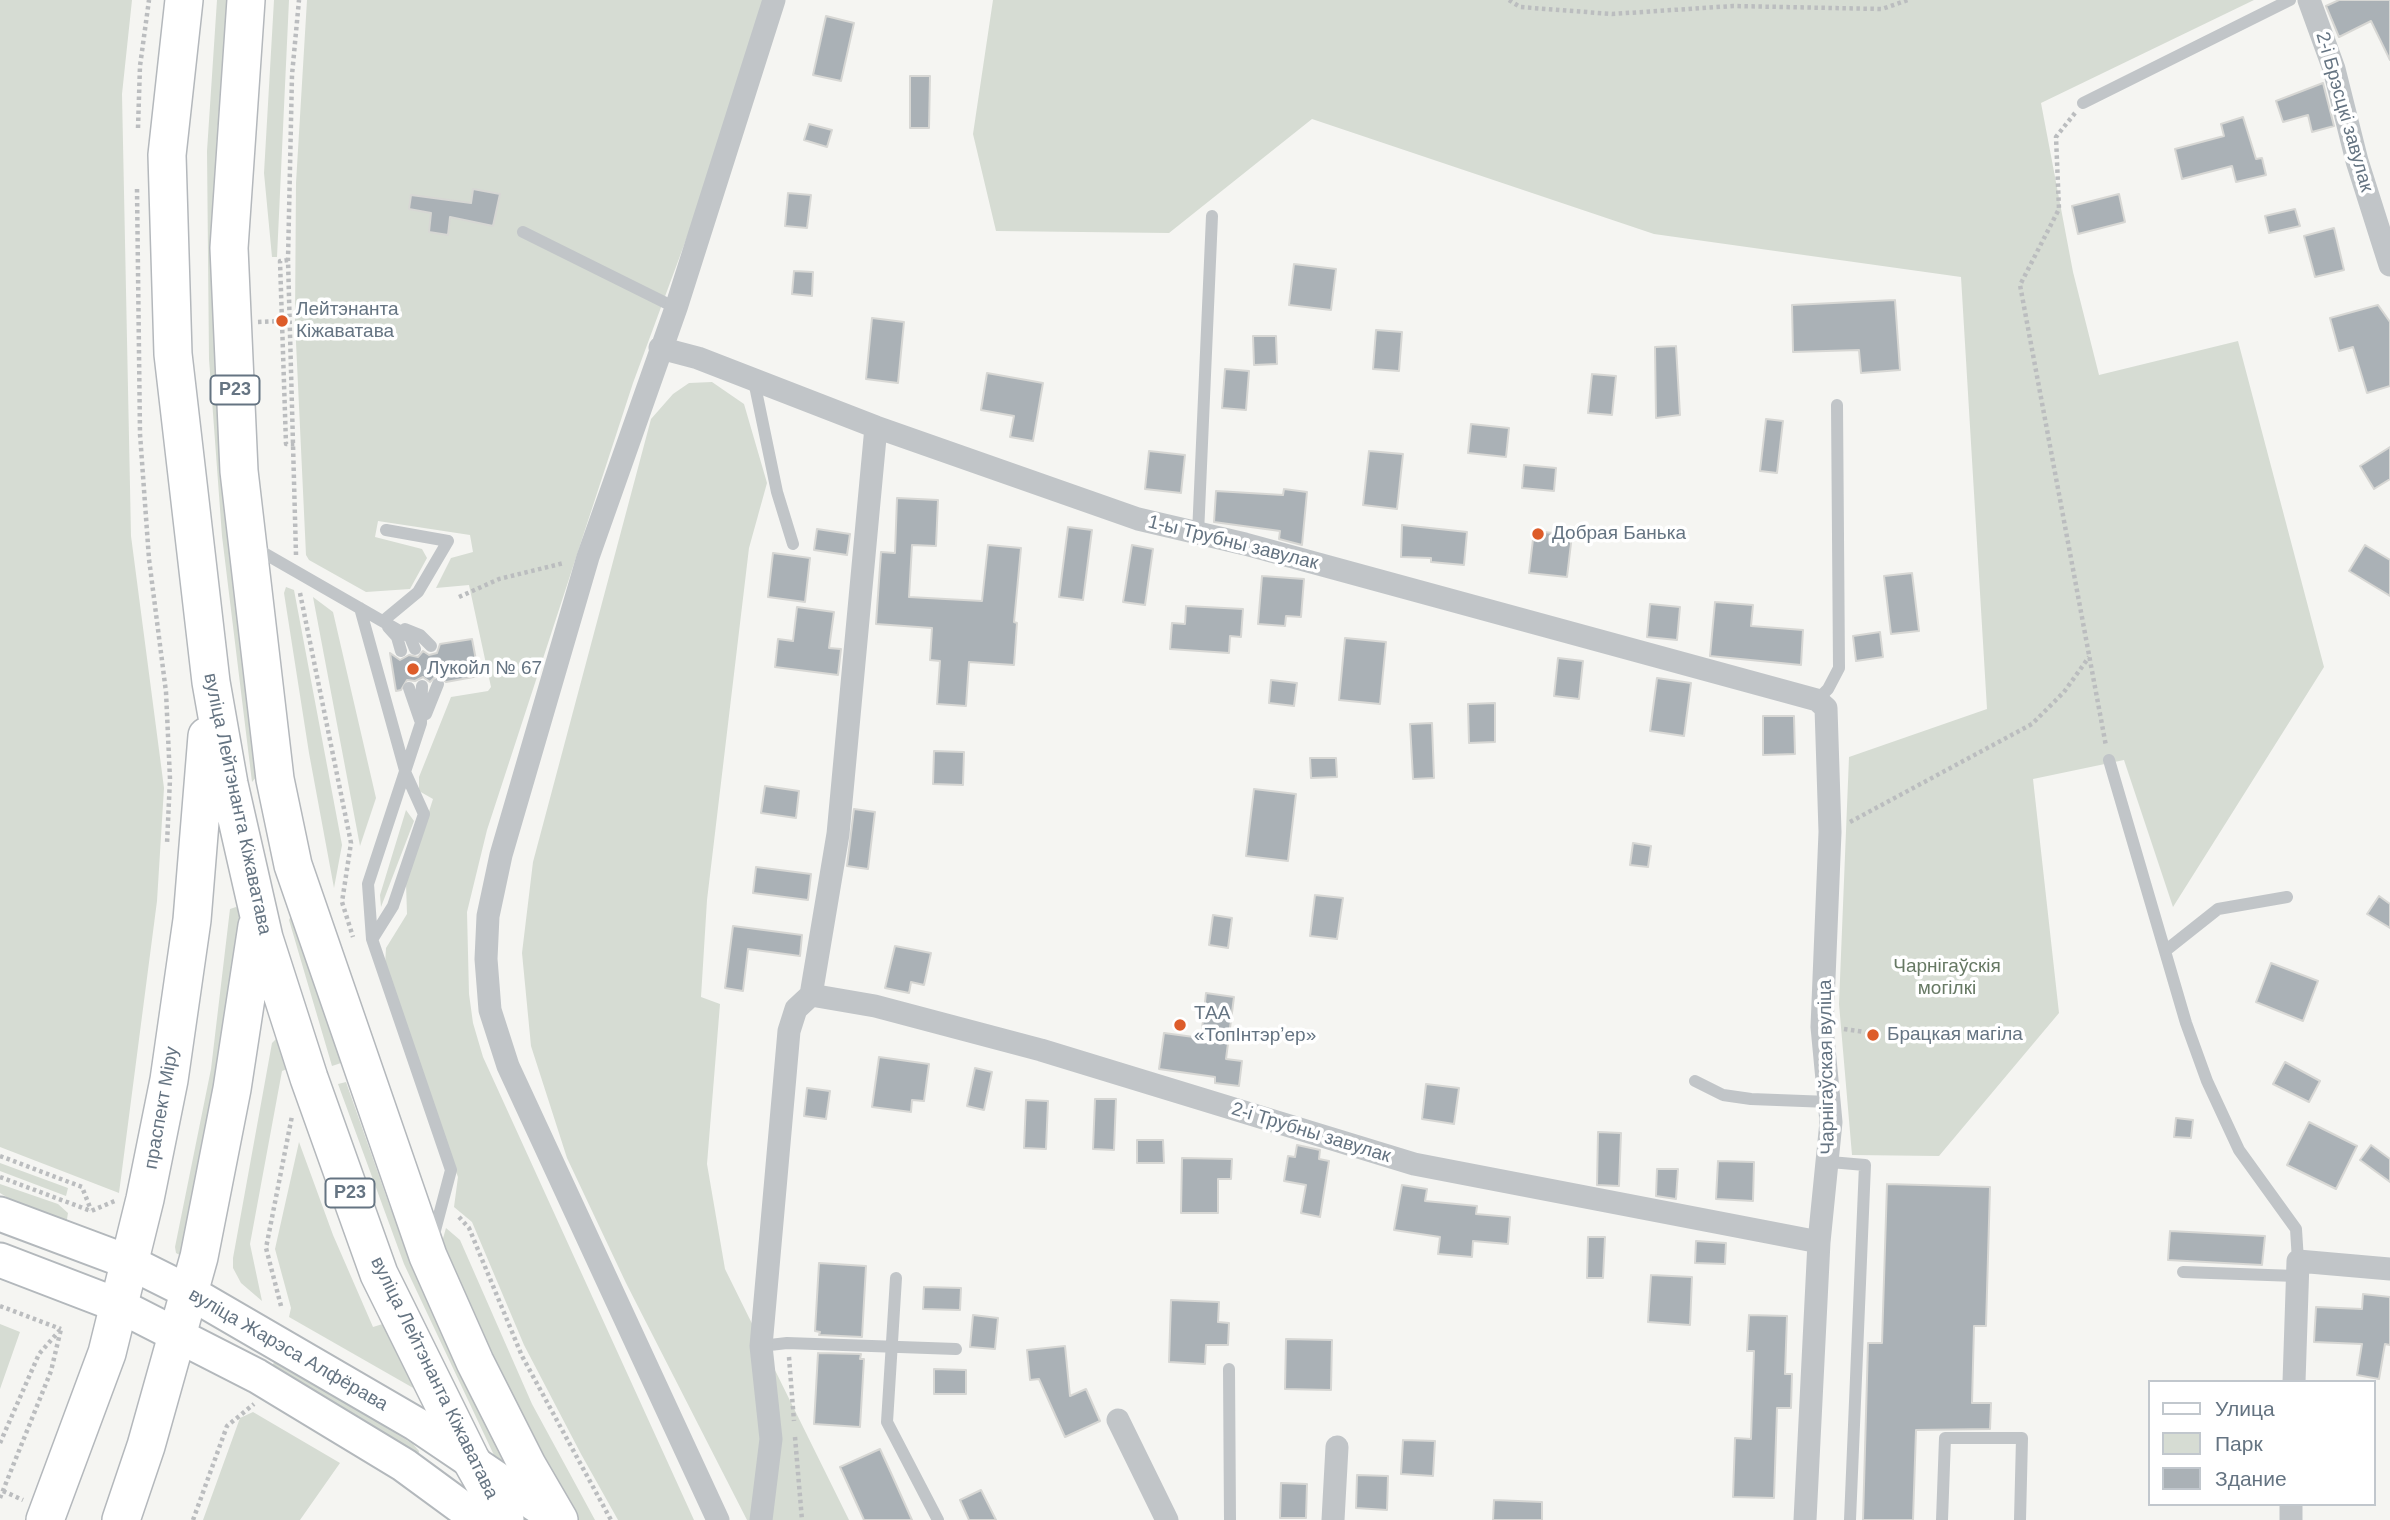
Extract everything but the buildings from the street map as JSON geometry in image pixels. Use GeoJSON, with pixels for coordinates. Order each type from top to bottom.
{"type":"FeatureCollection","features":[{"type":"Feature","properties":{"kind":"main road","name":"вуліца Лейтэнанта Кіжаватава"},"geometry":{"type":"LineString","coordinates":[[184,0],[167,142],[168,273],[173,354],[211,682],[229,784],[258,915],[309,1078],[379,1274],[470,1458],[505,1520]]}},
{"type":"Feature","properties":{"kind":"main road","name":"Р23"},"geometry":{"type":"LineString","coordinates":[[246,0],[229,248],[239,471],[275,779],[293,865],[428,1255],[475,1362],[558,1520]]}},
{"type":"Feature","properties":{"kind":"main road","name":"праспект Міру"},"geometry":{"type":"LineString","coordinates":[[46,1520],[103,1364],[120,1306],[169,1080],[192,920],[211,682]]}},
{"type":"Feature","properties":{"kind":"main road"},"geometry":{"type":"LineString","coordinates":[[121,1520],[178,1334],[221,1153],[258,915],[275,779]]}},
{"type":"Feature","properties":{"kind":"main road","name":"вуліца Жарэса Алфёрава"},"geometry":{"type":"LineString","coordinates":[[0,1214],[131,1264],[189,1292],[314,1362],[470,1458],[558,1520]]}},
{"type":"Feature","properties":{"kind":"main road","name":"вуліца Жарэса Алфёрава"},"geometry":{"type":"LineString","coordinates":[[0,1260],[120,1306],[257,1376],[381,1451],[479,1520]]}},
{"type":"Feature","properties":{"kind":"street"},"geometry":{"type":"LineString","coordinates":[[718,1520],[508,1066],[490,1010],[486,959],[488,916],[501,855],[588,557],[676,308],[774,0]]}},
{"type":"Feature","properties":{"kind":"street","name":"2-і Брэсцкі завулак"},"geometry":{"type":"LineString","coordinates":[[2309,0],[2334,69],[2357,162],[2390,265]]}},
{"type":"Feature","properties":{"kind":"street","name":"1-ы Трубны завулак"},"geometry":{"type":"LineString","coordinates":[[660,348],[698,358],[876,428],[1138,519],[1245,544],[1817,700]]}},
{"type":"Feature","properties":{"kind":"street"},"geometry":{"type":"LineString","coordinates":[[761,1520],[771,1439],[761,1346],[789,1031],[796,1009],[811,995],[838,834],[876,428]]}},
{"type":"Feature","properties":{"kind":"street","name":"Чарнігаўская вуліца"},"geometry":{"type":"LineString","coordinates":[[1805,1520],[1819,1242],[1829,1162],[1829,1102],[1822,1027],[1830,832],[1826,708],[1817,700]]}},
{"type":"Feature","properties":{"kind":"street","name":"2-і Трубны завулак"},"geometry":{"type":"LineString","coordinates":[[811,995],[875,1006],[1041,1051],[1414,1164],[1819,1242]]}},
{"type":"Feature","properties":{"kind":"street"},"geometry":{"type":"LineString","coordinates":[[2294,1380],[2297,1269],[2390,1269]]}},
{"type":"Feature","properties":{"kind":"street"},"geometry":{"type":"LineString","coordinates":[[1118,1420],[1167,1520]]}},
{"type":"Feature","properties":{"kind":"street"},"geometry":{"type":"LineString","coordinates":[[1333,1520],[1337,1447]]}},
{"type":"Feature","properties":{"kind":"lane"},"geometry":{"type":"LineString","coordinates":[[2083,103],[2290,0]]}},
{"type":"Feature","properties":{"kind":"lane"},"geometry":{"type":"LineString","coordinates":[[1198,534],[1212,216]]}},
{"type":"Feature","properties":{"kind":"lane"},"geometry":{"type":"LineString","coordinates":[[523,232],[676,308]]}},
{"type":"Feature","properties":{"kind":"lane"},"geometry":{"type":"LineString","coordinates":[[754,381],[777,492],[793,544]]}},
{"type":"Feature","properties":{"kind":"lane"},"geometry":{"type":"LineString","coordinates":[[1817,700],[1828,689],[1839,668],[1837,405]]}},
{"type":"Feature","properties":{"kind":"lane"},"geometry":{"type":"LineString","coordinates":[[383,621],[418,592],[448,541],[386,530]]}},
{"type":"Feature","properties":{"kind":"lane"},"geometry":{"type":"LineString","coordinates":[[246,543],[410,636],[415,649]]}},
{"type":"Feature","properties":{"kind":"lane"},"geometry":{"type":"LineString","coordinates":[[360,608],[405,774],[424,814],[393,906],[372,939]]}},
{"type":"Feature","properties":{"kind":"lane"},"geometry":{"type":"LineString","coordinates":[[383,621],[420,635],[431,646]]}},
{"type":"Feature","properties":{"kind":"lane"},"geometry":{"type":"LineString","coordinates":[[383,621],[397,637],[401,651]]}},
{"type":"Feature","properties":{"kind":"lane"},"geometry":{"type":"LineString","coordinates":[[428,1255],[451,1170],[372,939],[368,884],[421,723],[438,684]]}},
{"type":"Feature","properties":{"kind":"lane"},"geometry":{"type":"LineString","coordinates":[[421,723],[422,686]]}},
{"type":"Feature","properties":{"kind":"lane"},"geometry":{"type":"LineString","coordinates":[[409,688],[421,723]]}},
{"type":"Feature","properties":{"kind":"lane"},"geometry":{"type":"LineString","coordinates":[[2109,760],[2165,951],[2207,1081],[2239,1150],[2296,1229],[2297,1269],[2183,1272]]}},
{"type":"Feature","properties":{"kind":"lane"},"geometry":{"type":"LineString","coordinates":[[2165,951],[2218,909],[2287,897]]}},
{"type":"Feature","properties":{"kind":"lane"},"geometry":{"type":"LineString","coordinates":[[1695,1081],[1723,1095],[1751,1099],[1829,1102]]}},
{"type":"Feature","properties":{"kind":"lane"},"geometry":{"type":"LineString","coordinates":[[1829,1162],[1865,1165],[1850,1520]]}},
{"type":"Feature","properties":{"kind":"lane"},"geometry":{"type":"LineString","coordinates":[[896,1278],[887,1422],[937,1520]]}},
{"type":"Feature","properties":{"kind":"lane"},"geometry":{"type":"LineString","coordinates":[[761,1346],[787,1343],[956,1349]]}},
{"type":"Feature","properties":{"kind":"lane"},"geometry":{"type":"LineString","coordinates":[[1229,1369],[1230,1520]]}},
{"type":"Feature","properties":{"kind":"lane"},"geometry":{"type":"LineString","coordinates":[[1942,1520],[1945,1438],[2022,1438],[2020,1520]]}},
{"type":"Feature","properties":{"kind":"path"},"geometry":{"type":"LineString","coordinates":[[138,137],[140,66],[149,0]]}},
{"type":"Feature","properties":{"kind":"path"},"geometry":{"type":"LineString","coordinates":[[296,559],[295,444],[286,444],[280,261],[288,260],[292,75],[299,0]]}},
{"type":"Feature","properties":{"kind":"path"},"geometry":{"type":"LineString","coordinates":[[1508,0],[1520,7],[1612,14],[1733,6],[1882,9],[1908,0]]}},
{"type":"Feature","properties":{"kind":"path"},"geometry":{"type":"LineString","coordinates":[[2083,103],[2056,137],[2059,209],[2020,285],[2109,760]]}},
{"type":"Feature","properties":{"kind":"path"},"geometry":{"type":"LineString","coordinates":[[137,177],[135,242],[141,367],[141,446],[149,559],[166,692],[170,779],[166,848]]}},
{"type":"Feature","properties":{"kind":"path"},"geometry":{"type":"LineString","coordinates":[[459,597],[499,579],[588,557]]}},
{"type":"Feature","properties":{"kind":"path"},"geometry":{"type":"LineString","coordinates":[[1830,832],[2032,724],[2064,692],[2089,656]]}},
{"type":"Feature","properties":{"kind":"path"},"geometry":{"type":"LineString","coordinates":[[281,1306],[266,1248],[294,1103]]}},
{"type":"Feature","properties":{"kind":"path"},"geometry":{"type":"LineString","coordinates":[[0,1156],[82,1186],[91,1211]]}},
{"type":"Feature","properties":{"kind":"path"},"geometry":{"type":"LineString","coordinates":[[0,1177],[91,1211],[122,1198]]}},
{"type":"Feature","properties":{"kind":"path"},"geometry":{"type":"LineString","coordinates":[[459,1217],[469,1228],[522,1356],[611,1520]]}},
{"type":"Feature","properties":{"kind":"path"},"geometry":{"type":"LineString","coordinates":[[0,1306],[61,1329]]}},
{"type":"Feature","properties":{"kind":"path"},"geometry":{"type":"LineString","coordinates":[[0,1443],[38,1354],[61,1329]]}},
{"type":"Feature","properties":{"kind":"path"},"geometry":{"type":"LineString","coordinates":[[0,1498],[51,1371],[61,1329]]}},
{"type":"Feature","properties":{"kind":"path"},"geometry":{"type":"LineString","coordinates":[[193,1520],[228,1426],[253,1403],[264,1410]]}},
{"type":"Feature","properties":{"kind":"green space"},"geometry":{"type":"Polygon","coordinates":[[[0,0],[132,0],[122,94],[131,536],[164,788],[157,901],[119,1193],[0,1147],[0,0]]]}},
{"type":"Feature","properties":{"kind":"green space"},"geometry":{"type":"Polygon","coordinates":[[[217,0],[227,0],[216,152],[214,246],[258,775],[252,782],[222,536],[209,359],[207,151],[217,0]]]}},
{"type":"Feature","properties":{"kind":"green space"},"geometry":{"type":"Polygon","coordinates":[[[274,0],[289,0],[277,257],[272,257],[264,173],[274,0]]]}},
{"type":"Feature","properties":{"kind":"green space"},"geometry":{"type":"Polygon","coordinates":[[[307,0],[764,0],[704,191],[633,383],[487,830],[467,912],[469,994],[473,1023],[483,1057],[694,1520],[618,1520],[581,1454],[524,1345],[472,1222],[454,1207],[458,1177],[415,1062],[385,965],[386,948],[407,914],[406,883],[433,799],[419,791],[419,777],[451,697],[488,691],[491,687],[469,585],[436,588],[451,558],[473,552],[470,535],[378,521],[375,537],[422,549],[427,558],[410,589],[366,592],[309,560],[306,555],[295,321],[296,183],[307,0]]]}},
{"type":"Feature","properties":{"kind":"green space","name":"Чарнігаўскія могілкі"},"geometry":{"type":"Polygon","coordinates":[[[993,0],[2254,0],[2041,103],[2073,272],[2099,375],[2238,341],[2324,667],[2173,907],[2124,760],[2033,779],[2059,1013],[1939,1156],[1852,1155],[1839,1004],[1849,757],[1987,709],[1961,277],[1654,234],[1312,119],[1169,233],[996,231],[973,134],[993,0]]]}},
{"type":"Feature","properties":{"kind":"green space"},"geometry":{"type":"Polygon","coordinates":[[[712,382],[744,404],[767,483],[749,548],[707,900],[701,997],[720,1004],[707,1164],[725,1269],[849,1520],[747,1520],[626,1283],[567,1158],[531,1046],[522,953],[533,862],[651,419],[673,394],[689,383],[712,382]]]}},
{"type":"Feature","properties":{"kind":"green space"},"geometry":{"type":"Polygon","coordinates":[[[286,587],[294,590],[342,845],[334,888],[309,753],[284,593],[286,587]]]}},
{"type":"Feature","properties":{"kind":"green space"},"geometry":{"type":"Polygon","coordinates":[[[313,597],[333,612],[376,798],[360,846],[313,597]]]}},
{"type":"Feature","properties":{"kind":"green space"},"geometry":{"type":"Polygon","coordinates":[[[406,810],[414,821],[381,907],[380,895],[406,810]]]}},
{"type":"Feature","properties":{"kind":"green space"},"geometry":{"type":"Polygon","coordinates":[[[236,907],[242,912],[234,1007],[183,1257],[176,1253],[175,1247],[211,1069],[230,909],[236,907]]]}},
{"type":"Feature","properties":{"kind":"green space"},"geometry":{"type":"Polygon","coordinates":[[[293,912],[341,1063],[332,1066],[289,920],[293,912]]]}},
{"type":"Feature","properties":{"kind":"green space"},"geometry":{"type":"Polygon","coordinates":[[[277,1038],[282,1039],[292,1067],[282,1071],[250,1244],[262,1301],[241,1283],[233,1268],[233,1258],[272,1043],[277,1038]]]}},
{"type":"Feature","properties":{"kind":"green space"},"geometry":{"type":"Polygon","coordinates":[[[346,1082],[390,1207],[453,1356],[508,1470],[500,1468],[404,1264],[338,1084],[346,1082]]]}},
{"type":"Feature","properties":{"kind":"green space"},"geometry":{"type":"Polygon","coordinates":[[[299,1142],[333,1235],[373,1327],[389,1322],[420,1388],[415,1389],[289,1317],[291,1308],[275,1249],[299,1142]]]}},
{"type":"Feature","properties":{"kind":"green space"},"geometry":{"type":"Polygon","coordinates":[[[0,1163],[68,1188],[66,1196],[0,1171],[0,1163]]]}},
{"type":"Feature","properties":{"kind":"green space"},"geometry":{"type":"Polygon","coordinates":[[[0,1184],[58,1204],[68,1213],[66,1225],[23,1207],[0,1193],[0,1184]]]}},
{"type":"Feature","properties":{"kind":"green space"},"geometry":{"type":"Polygon","coordinates":[[[446,1228],[460,1240],[532,1404],[595,1520],[578,1520],[504,1397],[440,1249],[446,1228]]]}},
{"type":"Feature","properties":{"kind":"green space"},"geometry":{"type":"Polygon","coordinates":[[[0,1324],[20,1332],[0,1389],[0,1324]]]}},
{"type":"Feature","properties":{"kind":"green space"},"geometry":{"type":"Polygon","coordinates":[[[275,1360],[413,1444],[419,1451],[418,1457],[270,1371],[275,1360]]]}},
{"type":"Feature","properties":{"kind":"green space"},"geometry":{"type":"Polygon","coordinates":[[[253,1412],[340,1463],[300,1520],[203,1520],[240,1418],[253,1412]]]}},
{"type":"Feature","properties":{"kind":"place","name":"Лейтэнанта Кіжаватава"},"geometry":{"type":"Point","coordinates":[282,321]}},
{"type":"Feature","properties":{"kind":"place","name":"Добрая Банька"},"geometry":{"type":"Point","coordinates":[1538,534]}},
{"type":"Feature","properties":{"kind":"place","name":"Лукойл № 67"},"geometry":{"type":"Point","coordinates":[413,669]}},
{"type":"Feature","properties":{"kind":"place","name":"ТАА «ТопІнтэрʼер»"},"geometry":{"type":"Point","coordinates":[1180,1025]}},
{"type":"Feature","properties":{"kind":"place","name":"Брацкая магіла"},"geometry":{"type":"Point","coordinates":[1873,1035]}}]}
